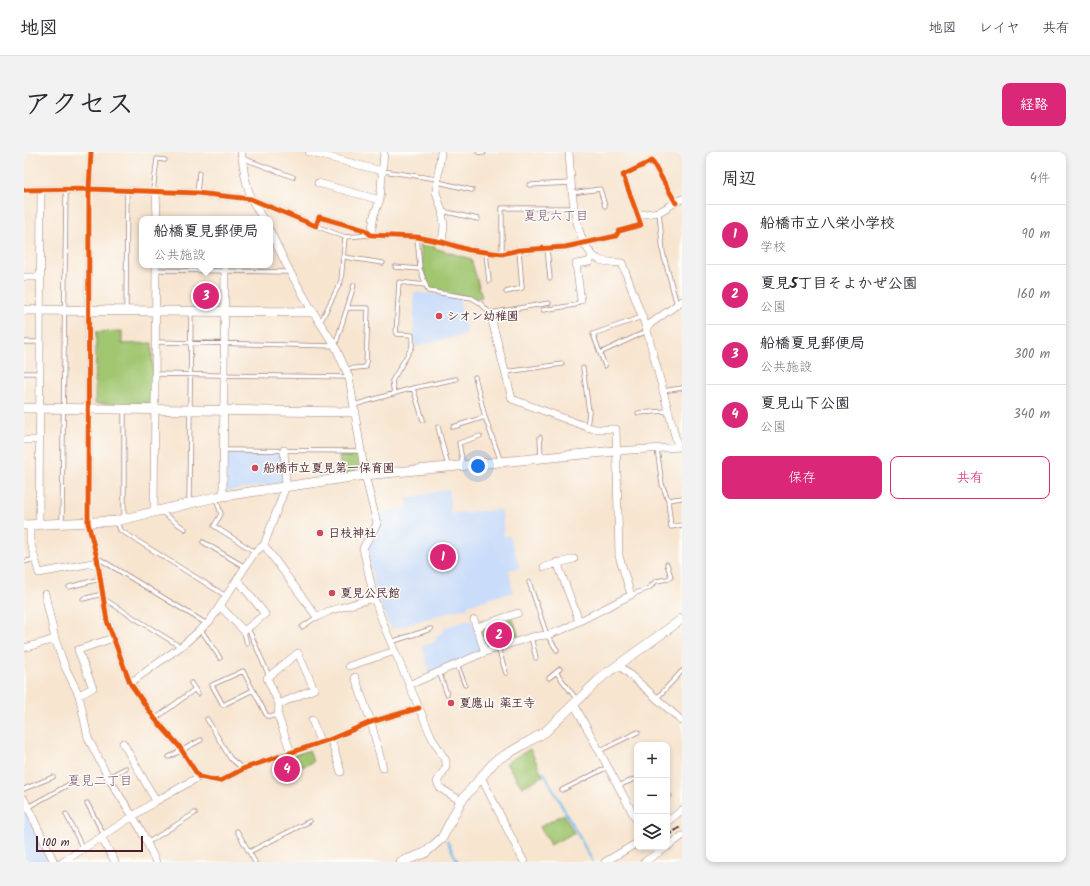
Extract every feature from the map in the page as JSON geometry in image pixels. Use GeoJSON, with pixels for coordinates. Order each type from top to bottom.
{"type":"FeatureCollection","features":[{"type":"Feature","properties":{"kind":"street"},"geometry":{"type":"LineString","coordinates":[[88,523],[93,516],[90,409],[92,311],[89,189],[91,152]]}},
{"type":"Feature","properties":{"kind":"street"},"geometry":{"type":"LineString","coordinates":[[309,152],[382,171]]}},
{"type":"Feature","properties":{"kind":"street"},"geometry":{"type":"LineString","coordinates":[[371,235],[374,215],[380,200],[384,152]]}},
{"type":"Feature","properties":{"kind":"street"},"geometry":{"type":"LineString","coordinates":[[442,152],[436,192],[442,211],[444,226],[442,242]]}},
{"type":"Feature","properties":{"kind":"street"},"geometry":{"type":"LineString","coordinates":[[31,525],[88,523],[120,520],[219,497],[365,475],[448,466],[680,447],[667,411],[647,329],[622,263],[598,260],[584,243],[573,208],[569,152]]}},
{"type":"Feature","properties":{"kind":"street"},"geometry":{"type":"LineString","coordinates":[[242,155],[250,199],[261,216]]}},
{"type":"Feature","properties":{"kind":"street"},"geometry":{"type":"LineString","coordinates":[[24,190],[89,189],[155,191],[197,193],[250,199],[316,226],[320,217],[365,230],[371,235],[417,237],[486,254],[502,254],[519,250],[584,243],[616,236],[619,231],[641,225],[623,175],[652,161],[679,201],[659,212],[638,215]]}},
{"type":"Feature","properties":{"kind":"street"},"geometry":{"type":"LineString","coordinates":[[318,183],[380,200]]}},
{"type":"Feature","properties":{"kind":"street"},"geometry":{"type":"LineString","coordinates":[[41,190],[38,408],[39,440],[30,541],[39,573],[98,560]]}},
{"type":"Feature","properties":{"kind":"street"},"geometry":{"type":"LineString","coordinates":[[155,191],[156,216]]}},
{"type":"Feature","properties":{"kind":"street"},"geometry":{"type":"LineString","coordinates":[[273,238],[290,272],[320,324],[335,346],[349,377],[365,475],[377,524],[363,548],[374,598],[432,738],[446,761],[446,767],[437,782],[438,785],[440,788],[461,801]]}},
{"type":"Feature","properties":{"kind":"street"},"geometry":{"type":"LineString","coordinates":[[582,300],[576,264],[589,262],[593,255]]}},
{"type":"Feature","properties":{"kind":"street"},"geometry":{"type":"LineString","coordinates":[[156,268],[156,511]]}},
{"type":"Feature","properties":{"kind":"street"},"geometry":{"type":"LineString","coordinates":[[219,497],[224,450],[225,268]]}},
{"type":"Feature","properties":{"kind":"street"},"geometry":{"type":"LineString","coordinates":[[24,277],[40,277]]}},
{"type":"Feature","properties":{"kind":"street"},"geometry":{"type":"LineString","coordinates":[[647,329],[679,303]]}},
{"type":"Feature","properties":{"kind":"street"},"geometry":{"type":"LineString","coordinates":[[24,310],[313,312]]}},
{"type":"Feature","properties":{"kind":"street"},"geometry":{"type":"LineString","coordinates":[[410,685],[485,652],[530,637],[547,635],[631,595],[632,592],[619,556],[615,452],[616,429],[595,429],[587,427],[512,399],[490,313]]}},
{"type":"Feature","properties":{"kind":"street"},"geometry":{"type":"LineString","coordinates":[[24,408],[224,410],[355,408]]}},
{"type":"Feature","properties":{"kind":"street"},"geometry":{"type":"LineString","coordinates":[[24,440],[39,440]]}},
{"type":"Feature","properties":{"kind":"street"},"geometry":{"type":"LineString","coordinates":[[130,683],[181,647],[207,624],[255,552],[264,545],[286,486],[284,450]]}},
{"type":"Feature","properties":{"kind":"street"},"geometry":{"type":"LineString","coordinates":[[88,523],[98,560],[107,621],[130,683],[154,719],[182,750],[199,777],[212,781],[220,781],[243,769],[331,739],[371,722],[419,708]]}},
{"type":"Feature","properties":{"kind":"street"},"geometry":{"type":"LineString","coordinates":[[264,545],[318,617],[329,611],[374,598]]}},
{"type":"Feature","properties":{"kind":"street"},"geometry":{"type":"LineString","coordinates":[[544,567],[557,562],[574,559]]}},
{"type":"Feature","properties":{"kind":"street"},"geometry":{"type":"LineString","coordinates":[[557,562],[579,621]]}},
{"type":"Feature","properties":{"kind":"street"},"geometry":{"type":"LineString","coordinates":[[220,606],[246,630],[265,614],[237,579]]}},
{"type":"Feature","properties":{"kind":"street"},"geometry":{"type":"LineString","coordinates":[[45,594],[55,639],[65,667],[79,695],[88,738],[108,777],[134,816],[156,862]]}},
{"type":"Feature","properties":{"kind":"street"},"geometry":{"type":"LineString","coordinates":[[477,629],[480,626],[518,613]]}},
{"type":"Feature","properties":{"kind":"street"},"geometry":{"type":"LineString","coordinates":[[401,862],[421,858],[442,838],[461,801],[495,761],[545,732],[603,676],[682,619]]}},
{"type":"Feature","properties":{"kind":"street"},"geometry":{"type":"LineString","coordinates":[[474,620],[485,652]]}},
{"type":"Feature","properties":{"kind":"street"},"geometry":{"type":"LineString","coordinates":[[79,695],[92,688],[78,650],[113,638]]}},
{"type":"Feature","properties":{"kind":"street"},"geometry":{"type":"LineString","coordinates":[[24,648],[55,639]]}},
{"type":"Feature","properties":{"kind":"street"},"geometry":{"type":"LineString","coordinates":[[349,666],[395,651]]}},
{"type":"Feature","properties":{"kind":"street"},"geometry":{"type":"LineString","coordinates":[[279,704],[314,689],[298,653],[267,678],[279,704],[278,716],[291,753]]}},
{"type":"Feature","properties":{"kind":"street"},"geometry":{"type":"LineString","coordinates":[[619,665],[682,721]]}},
{"type":"Feature","properties":{"kind":"street"},"geometry":{"type":"LineString","coordinates":[[355,677],[371,722],[383,768]]}},
{"type":"Feature","properties":{"kind":"street"},"geometry":{"type":"LineString","coordinates":[[575,702],[618,786],[635,814]]}},
{"type":"Feature","properties":{"kind":"street"},"geometry":{"type":"LineString","coordinates":[[312,720],[320,742]]}},
{"type":"Feature","properties":{"kind":"street"},"geometry":{"type":"LineString","coordinates":[[331,739],[341,772]]}},
{"type":"Feature","properties":{"kind":"street"},"geometry":{"type":"LineString","coordinates":[[123,743],[156,801]]}},
{"type":"Feature","properties":{"kind":"street"},"geometry":{"type":"LineString","coordinates":[[63,862],[156,801],[199,777]]}},
{"type":"Feature","properties":{"kind":"street"},"geometry":{"type":"LineString","coordinates":[[481,777],[524,862]]}},
{"type":"Feature","properties":{"kind":"street"},"geometry":{"type":"LineString","coordinates":[[24,799],[54,862]]}},
{"type":"Feature","properties":{"kind":"street"},"geometry":{"type":"LineString","coordinates":[[670,820],[682,810]]}},
{"type":"Feature","properties":{"kind":"street"},"geometry":{"type":"LineString","coordinates":[[102,836],[115,862]]}},
{"type":"Feature","properties":{"kind":"street"},"geometry":{"type":"LineString","coordinates":[[670,845],[682,836]]}},
{"type":"Feature","properties":{"kind":"street"},"geometry":{"type":"LineString","coordinates":[[605,862],[634,845]]}},
{"type":"Feature","properties":{"kind":"street"},"geometry":{"type":"LineString","coordinates":[[644,862],[658,859],[665,850]]}},
{"type":"Feature","properties":{"kind":"lane"},"geometry":{"type":"LineString","coordinates":[[478,152],[484,153]]}},
{"type":"Feature","properties":{"kind":"lane"},"geometry":{"type":"LineString","coordinates":[[242,155],[293,177]]}},
{"type":"Feature","properties":{"kind":"lane"},"geometry":{"type":"LineString","coordinates":[[155,191],[157,159],[165,160]]}},
{"type":"Feature","properties":{"kind":"lane"},"geometry":{"type":"LineString","coordinates":[[382,171],[437,180],[472,190]]}},
{"type":"Feature","properties":{"kind":"lane"},"geometry":{"type":"LineString","coordinates":[[197,193],[199,173]]}},
{"type":"Feature","properties":{"kind":"lane"},"geometry":{"type":"LineString","coordinates":[[529,185],[571,183]]}},
{"type":"Feature","properties":{"kind":"lane"},"geometry":{"type":"LineString","coordinates":[[62,524],[66,189]]}},
{"type":"Feature","properties":{"kind":"lane"},"geometry":{"type":"LineString","coordinates":[[572,193],[600,189],[605,206]]}},
{"type":"Feature","properties":{"kind":"lane"},"geometry":{"type":"LineString","coordinates":[[126,190],[126,311]]}},
{"type":"Feature","properties":{"kind":"lane"},"geometry":{"type":"LineString","coordinates":[[502,254],[502,208],[573,208]]}},
{"type":"Feature","properties":{"kind":"lane"},"geometry":{"type":"LineString","coordinates":[[442,211],[478,219]]}},
{"type":"Feature","properties":{"kind":"lane"},"geometry":{"type":"LineString","coordinates":[[659,212],[663,253],[679,303]]}},
{"type":"Feature","properties":{"kind":"lane"},"geometry":{"type":"LineString","coordinates":[[316,226],[344,236],[371,235]]}},
{"type":"Feature","properties":{"kind":"lane"},"geometry":{"type":"LineString","coordinates":[[320,324],[341,281],[344,257],[344,236]]}},
{"type":"Feature","properties":{"kind":"lane"},"geometry":{"type":"LineString","coordinates":[[417,237],[420,269],[428,291],[476,300],[490,313],[549,303]]}},
{"type":"Feature","properties":{"kind":"lane"},"geometry":{"type":"LineString","coordinates":[[548,248],[550,278]]}},
{"type":"Feature","properties":{"kind":"lane"},"geometry":{"type":"LineString","coordinates":[[506,292],[522,288],[519,250]]}},
{"type":"Feature","properties":{"kind":"lane"},"geometry":{"type":"LineString","coordinates":[[486,254],[489,281]]}},
{"type":"Feature","properties":{"kind":"lane"},"geometry":{"type":"LineString","coordinates":[[344,257],[362,261],[383,263]]}},
{"type":"Feature","properties":{"kind":"lane"},"geometry":{"type":"LineString","coordinates":[[395,267],[420,269]]}},
{"type":"Feature","properties":{"kind":"lane"},"geometry":{"type":"LineString","coordinates":[[156,268],[225,268],[290,272]]}},
{"type":"Feature","properties":{"kind":"lane"},"geometry":{"type":"LineString","coordinates":[[394,394],[392,381],[412,347],[412,335],[396,334],[399,282],[425,285]]}},
{"type":"Feature","properties":{"kind":"lane"},"geometry":{"type":"LineString","coordinates":[[156,342],[190,344],[335,346],[354,285]]}},
{"type":"Feature","properties":{"kind":"lane"},"geometry":{"type":"LineString","coordinates":[[543,310],[575,305],[582,300]]}},
{"type":"Feature","properties":{"kind":"lane"},"geometry":{"type":"LineString","coordinates":[[346,369],[366,367],[368,308],[347,308]]}},
{"type":"Feature","properties":{"kind":"lane"},"geometry":{"type":"LineString","coordinates":[[189,504],[191,312]]}},
{"type":"Feature","properties":{"kind":"lane"},"geometry":{"type":"LineString","coordinates":[[605,366],[593,334],[642,317]]}},
{"type":"Feature","properties":{"kind":"lane"},"geometry":{"type":"LineString","coordinates":[[600,353],[647,329]]}},
{"type":"Feature","properties":{"kind":"lane"},"geometry":{"type":"LineString","coordinates":[[24,342],[39,342]]}},
{"type":"Feature","properties":{"kind":"lane"},"geometry":{"type":"LineString","coordinates":[[505,372],[562,364]]}},
{"type":"Feature","properties":{"kind":"lane"},"geometry":{"type":"LineString","coordinates":[[583,368],[589,412],[587,427]]}},
{"type":"Feature","properties":{"kind":"lane"},"geometry":{"type":"LineString","coordinates":[[24,373],[39,373]]}},
{"type":"Feature","properties":{"kind":"lane"},"geometry":{"type":"LineString","coordinates":[[155,374],[349,377]]}},
{"type":"Feature","properties":{"kind":"lane"},"geometry":{"type":"LineString","coordinates":[[475,377],[485,417],[501,462]]}},
{"type":"Feature","properties":{"kind":"lane"},"geometry":{"type":"LineString","coordinates":[[355,408],[413,388],[456,379]]}},
{"type":"Feature","properties":{"kind":"lane"},"geometry":{"type":"LineString","coordinates":[[413,388],[423,420]]}},
{"type":"Feature","properties":{"kind":"lane"},"geometry":{"type":"LineString","coordinates":[[663,392],[682,388]]}},
{"type":"Feature","properties":{"kind":"lane"},"geometry":{"type":"LineString","coordinates":[[124,409],[120,530],[226,596]]}},
{"type":"Feature","properties":{"kind":"lane"},"geometry":{"type":"LineString","coordinates":[[638,414],[667,411]]}},
{"type":"Feature","properties":{"kind":"lane"},"geometry":{"type":"LineString","coordinates":[[453,427],[485,417]]}},
{"type":"Feature","properties":{"kind":"lane"},"geometry":{"type":"LineString","coordinates":[[438,427],[448,466]]}},
{"type":"Feature","properties":{"kind":"lane"},"geometry":{"type":"LineString","coordinates":[[463,465],[459,443],[480,436]]}},
{"type":"Feature","properties":{"kind":"lane"},"geometry":{"type":"LineString","coordinates":[[540,437],[541,458]]}},
{"type":"Feature","properties":{"kind":"lane"},"geometry":{"type":"LineString","coordinates":[[657,449],[661,479],[668,500],[671,527],[682,525]]}},
{"type":"Feature","properties":{"kind":"lane"},"geometry":{"type":"LineString","coordinates":[[224,450],[362,451]]}},
{"type":"Feature","properties":{"kind":"lane"},"geometry":{"type":"LineString","coordinates":[[219,497],[221,514],[214,526],[255,552]]}},
{"type":"Feature","properties":{"kind":"lane"},"geometry":{"type":"LineString","coordinates":[[668,500],[682,498]]}},
{"type":"Feature","properties":{"kind":"lane"},"geometry":{"type":"LineString","coordinates":[[156,511],[185,529]]}},
{"type":"Feature","properties":{"kind":"lane"},"geometry":{"type":"LineString","coordinates":[[203,542],[245,567]]}},
{"type":"Feature","properties":{"kind":"lane"},"geometry":{"type":"LineString","coordinates":[[24,562],[35,559]]}},
{"type":"Feature","properties":{"kind":"lane"},"geometry":{"type":"LineString","coordinates":[[98,560],[207,624]]}},
{"type":"Feature","properties":{"kind":"lane"},"geometry":{"type":"LineString","coordinates":[[631,595],[649,588],[656,581],[671,577],[667,564]]}},
{"type":"Feature","properties":{"kind":"lane"},"geometry":{"type":"LineString","coordinates":[[69,587],[101,579]]}},
{"type":"Feature","properties":{"kind":"lane"},"geometry":{"type":"LineString","coordinates":[[529,582],[547,635],[557,650]]}},
{"type":"Feature","properties":{"kind":"lane"},"geometry":{"type":"LineString","coordinates":[[82,599],[104,597],[181,647]]}},
{"type":"Feature","properties":{"kind":"lane"},"geometry":{"type":"LineString","coordinates":[[302,627],[318,617]]}},
{"type":"Feature","properties":{"kind":"lane"},"geometry":{"type":"LineString","coordinates":[[391,642],[431,629]]}},
{"type":"Feature","properties":{"kind":"lane"},"geometry":{"type":"LineString","coordinates":[[201,630],[220,658]]}},
{"type":"Feature","properties":{"kind":"lane"},"geometry":{"type":"LineString","coordinates":[[246,630],[248,644]]}},
{"type":"Feature","properties":{"kind":"lane"},"geometry":{"type":"LineString","coordinates":[[246,630],[269,676]]}},
{"type":"Feature","properties":{"kind":"lane"},"geometry":{"type":"LineString","coordinates":[[530,637],[536,658]]}},
{"type":"Feature","properties":{"kind":"lane"},"geometry":{"type":"LineString","coordinates":[[498,648],[506,673]]}},
{"type":"Feature","properties":{"kind":"lane"},"geometry":{"type":"LineString","coordinates":[[457,664],[466,684]]}},
{"type":"Feature","properties":{"kind":"lane"},"geometry":{"type":"LineString","coordinates":[[549,678],[560,669]]}},
{"type":"Feature","properties":{"kind":"lane"},"geometry":{"type":"LineString","coordinates":[[253,690],[223,705],[212,685],[242,671],[253,690],[267,716],[278,716]]}},
{"type":"Feature","properties":{"kind":"lane"},"geometry":{"type":"LineString","coordinates":[[657,698],[682,671]]}},
{"type":"Feature","properties":{"kind":"lane"},"geometry":{"type":"LineString","coordinates":[[439,672],[447,694]]}},
{"type":"Feature","properties":{"kind":"lane"},"geometry":{"type":"LineString","coordinates":[[556,672],[575,702]]}},
{"type":"Feature","properties":{"kind":"lane"},"geometry":{"type":"LineString","coordinates":[[190,683],[198,694]]}},
{"type":"Feature","properties":{"kind":"lane"},"geometry":{"type":"LineString","coordinates":[[154,719],[195,689]]}},
{"type":"Feature","properties":{"kind":"lane"},"geometry":{"type":"LineString","coordinates":[[207,719],[230,758],[243,769]]}},
{"type":"Feature","properties":{"kind":"lane"},"geometry":{"type":"LineString","coordinates":[[599,750],[638,732]]}},
{"type":"Feature","properties":{"kind":"lane"},"geometry":{"type":"LineString","coordinates":[[169,757],[201,740]]}},
{"type":"Feature","properties":{"kind":"lane"},"geometry":{"type":"LineString","coordinates":[[562,790],[608,767]]}},
{"type":"Feature","properties":{"kind":"lane"},"geometry":{"type":"LineString","coordinates":[[108,777],[126,768]]}},
{"type":"Feature","properties":{"kind":"lane"},"geometry":{"type":"LineString","coordinates":[[24,789],[53,777]]}},
{"type":"Feature","properties":{"kind":"lane"},"geometry":{"type":"LineString","coordinates":[[618,786],[634,779]]}},
{"type":"Feature","properties":{"kind":"lane"},"geometry":{"type":"LineString","coordinates":[[28,807],[75,780]]}},
{"type":"Feature","properties":{"kind":"lane"},"geometry":{"type":"LineString","coordinates":[[87,802],[102,836]]}},
{"type":"Feature","properties":{"kind":"lane"},"geometry":{"type":"LineString","coordinates":[[147,843],[195,813]]}},
{"type":"Feature","properties":{"kind":"lane"},"geometry":{"type":"LineString","coordinates":[[66,814],[83,849]]}},
{"type":"Feature","properties":{"kind":"lane"},"geometry":{"type":"LineString","coordinates":[[249,852],[310,821]]}},
{"type":"Feature","properties":{"kind":"lane"},"geometry":{"type":"LineString","coordinates":[[237,831],[255,862]]}},
{"type":"Feature","properties":{"kind":"shaded area","name":"シオン幼稚園"},"geometry":{"type":"Polygon","coordinates":[[[414,292],[459,297],[467,334],[414,347],[414,292]]]}},
{"type":"Feature","properties":{"kind":"shaded area","name":"船橋市立夏見第一保育園"},"geometry":{"type":"Polygon","coordinates":[[[229,452],[280,453],[284,482],[229,491],[226,489],[226,455],[229,452]]]}},
{"type":"Feature","properties":{"kind":"shaded area"},"geometry":{"type":"Polygon","coordinates":[[[449,489],[450,513],[502,510],[504,536],[510,536],[520,568],[509,570],[513,592],[468,605],[468,607],[391,629],[376,594],[367,546],[380,525],[377,514],[408,507],[407,499],[449,489]]]}},
{"type":"Feature","properties":{"kind":"shaded area"},"geometry":{"type":"Polygon","coordinates":[[[472,620],[481,648],[480,651],[429,674],[423,646],[436,641],[435,636],[439,635],[445,629],[444,627],[472,620]]]}},
{"type":"Feature","properties":{"kind":"shaded area"},"geometry":{"type":"Polygon","coordinates":[[[24,807],[51,862],[24,862],[24,807]]]}},
{"type":"Feature","properties":{"kind":"green space"},"geometry":{"type":"Polygon","coordinates":[[[422,240],[435,242],[434,248],[471,259],[482,297],[476,299],[429,289],[423,268],[419,242],[422,240]]]}},
{"type":"Feature","properties":{"kind":"green space"},"geometry":{"type":"Polygon","coordinates":[[[122,331],[122,344],[152,343],[153,398],[149,404],[95,404],[96,332],[122,331]]]}},
{"type":"Feature","properties":{"kind":"green space"},"geometry":{"type":"Polygon","coordinates":[[[339,455],[358,455],[359,464],[355,472],[341,475],[339,455]]]}},
{"type":"Feature","properties":{"kind":"green space"},"geometry":{"type":"Polygon","coordinates":[[[513,618],[519,639],[488,648],[485,647],[479,631],[483,627],[513,618]]]}},
{"type":"Feature","properties":{"kind":"green space"},"geometry":{"type":"Polygon","coordinates":[[[530,749],[543,776],[522,787],[506,763],[530,749]]]}},
{"type":"Feature","properties":{"kind":"green space"},"geometry":{"type":"Polygon","coordinates":[[[309,750],[313,762],[281,776],[274,762],[309,750]]]}},
{"type":"Feature","properties":{"kind":"green space"},"geometry":{"type":"Polygon","coordinates":[[[564,814],[574,833],[550,845],[540,827],[564,814]]]}},
{"type":"Feature","properties":{"kind":"waterway"},"geometry":{"type":"LineString","coordinates":[[544,773],[593,862]]}},
{"type":"Feature","properties":{"kind":"waterway"},"geometry":{"type":"LineString","coordinates":[[447,841],[458,862]]}},
{"type":"Feature","properties":{"kind":"railway"},"geometry":{"type":"LineString","coordinates":[[670,834],[682,826]]}},
{"type":"Feature","properties":{"kind":"cycle path"},"geometry":{"type":"LineString","coordinates":[[91,152],[89,189],[88,523],[97,558],[107,621],[130,683],[155,719],[179,746],[199,777],[220,781],[245,768],[331,739],[371,722],[419,708]]}},
{"type":"Feature","properties":{"kind":"cycle path"},"geometry":{"type":"LineString","coordinates":[[24,190],[89,189],[197,193],[251,199],[316,226],[319,217],[365,230],[371,235],[417,237],[442,242],[469,250],[502,254],[519,250],[565,247],[616,236],[619,231],[641,225],[623,175],[652,161],[676,203]]}},
{"type":"Feature","properties":{"kind":"place","name":"船橋夏見郵便局"},"geometry":{"type":"Point","coordinates":[206,296]}},
{"type":"Feature","properties":{"kind":"place","name":"シオン幼稚園"},"geometry":{"type":"Point","coordinates":[439,316]}},
{"type":"Feature","properties":{"kind":"place","name":"船橋市立夏見第一保育園"},"geometry":{"type":"Point","coordinates":[255,468]}},
{"type":"Feature","properties":{"kind":"place","name":"日枝神社"},"geometry":{"type":"Point","coordinates":[320,533]}},
{"type":"Feature","properties":{"kind":"place","name":"船橋市立八栄小学校"},"geometry":{"type":"Point","coordinates":[443,557]}},
{"type":"Feature","properties":{"kind":"place","name":"夏見公民館"},"geometry":{"type":"Point","coordinates":[332,593]}},
{"type":"Feature","properties":{"kind":"place","name":"夏見5丁目そよかぜ公園"},"geometry":{"type":"Point","coordinates":[499,635]}},
{"type":"Feature","properties":{"kind":"place","name":"夏應山 薬王寺"},"geometry":{"type":"Point","coordinates":[451,703]}},
{"type":"Feature","properties":{"kind":"place","name":"夏見山下公園"},"geometry":{"type":"Point","coordinates":[287,769]}},
{"type":"Feature","properties":{"kind":"district","name":"夏見六丁目"},"geometry":{"type":"Point","coordinates":[556,215]}},
{"type":"Feature","properties":{"kind":"district","name":"夏見二丁目"},"geometry":{"type":"Point","coordinates":[100,780]}}]}
